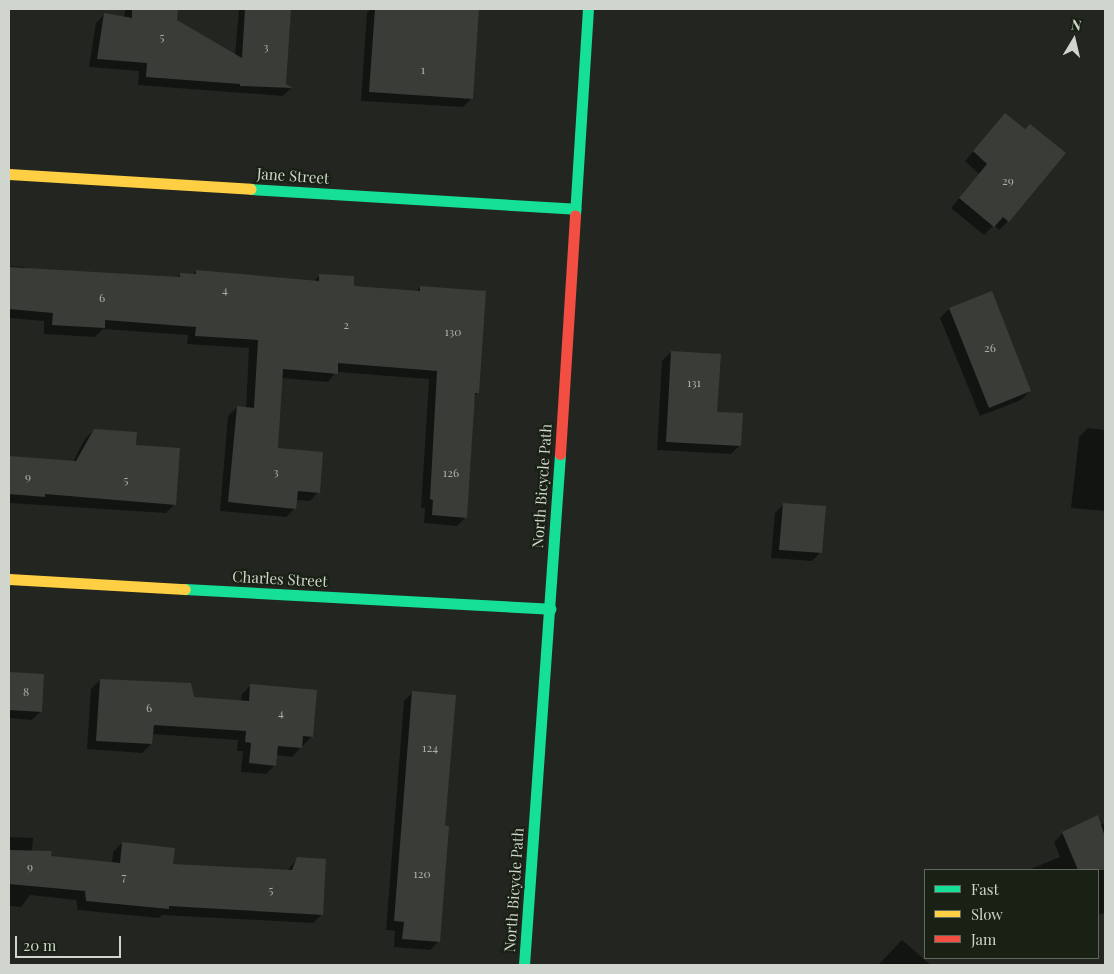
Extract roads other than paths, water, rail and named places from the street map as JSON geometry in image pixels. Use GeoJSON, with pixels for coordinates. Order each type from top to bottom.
{"type":"FeatureCollection","features":[{"type":"Feature","properties":{"kind":"street","name":"North Bicycle Path"},"geometry":{"type":"LineString","coordinates":[[524,965],[550,609],[588,9]]}},
{"type":"Feature","properties":{"kind":"street","name":"Jane Street"},"geometry":{"type":"LineString","coordinates":[[9,174],[575,209]]}},
{"type":"Feature","properties":{"kind":"street","name":"Charles Street"},"geometry":{"type":"LineString","coordinates":[[9,579],[550,609]]}}]}
